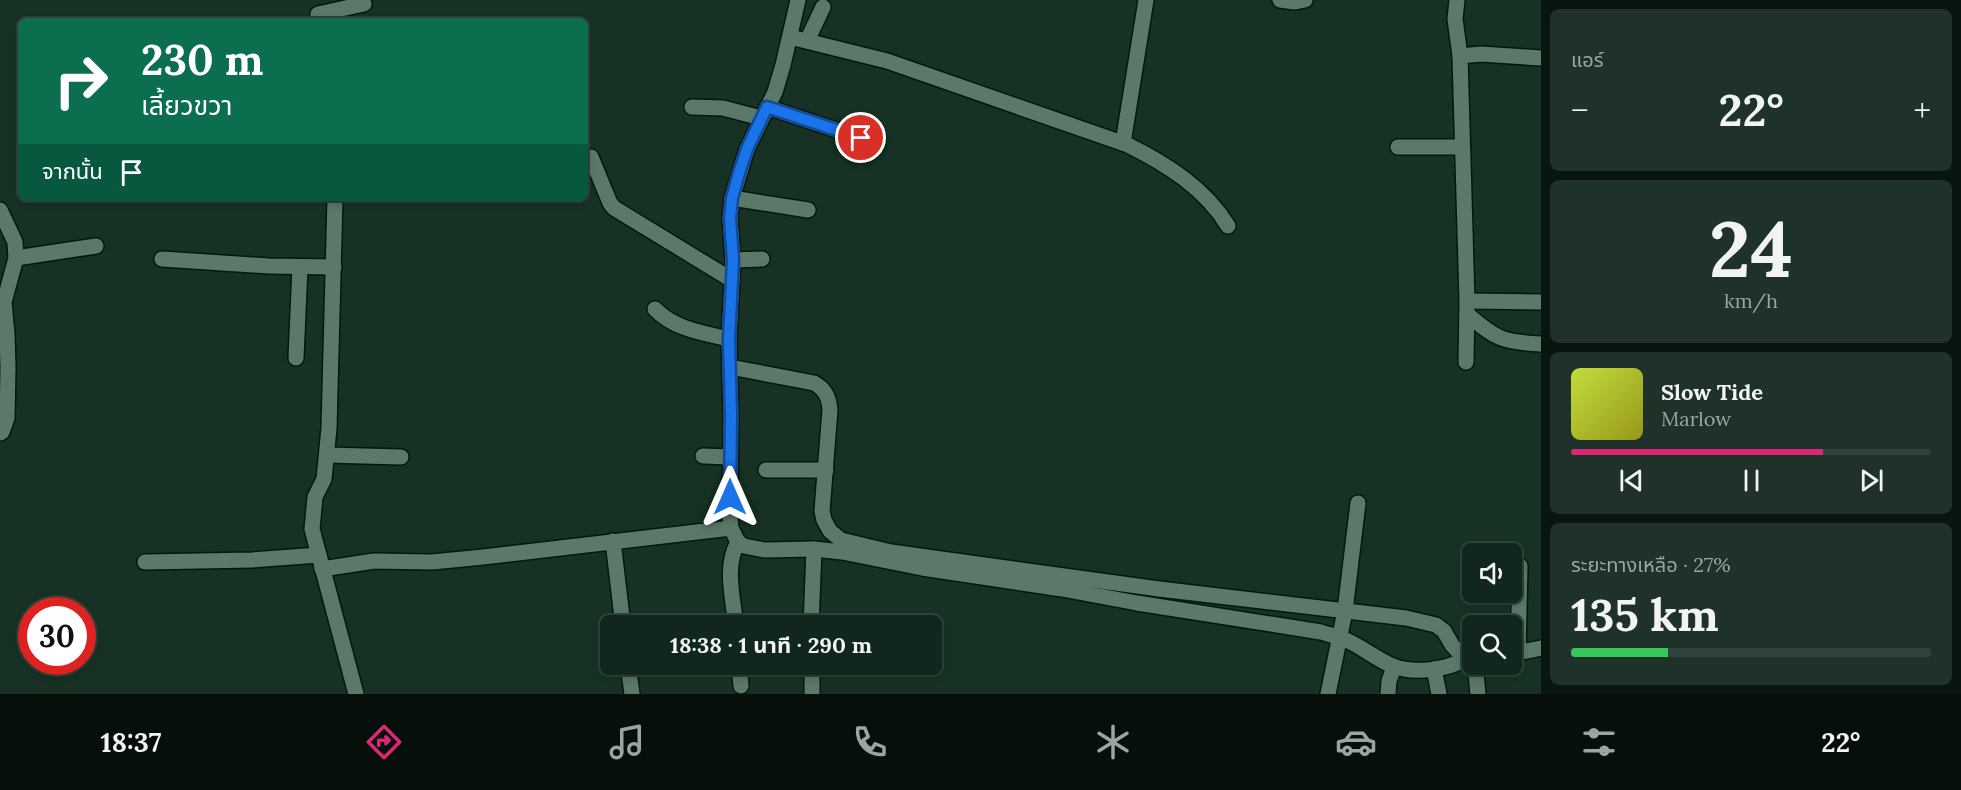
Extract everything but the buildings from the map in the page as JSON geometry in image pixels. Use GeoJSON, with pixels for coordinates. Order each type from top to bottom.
{"type":"FeatureCollection","features":[{"type":"Feature","properties":{"kind":"street"},"geometry":{"type":"LineString","coordinates":[[735,615],[730,564],[734,535],[729,457],[732,198],[747,149],[775,92],[798,0]]}},
{"type":"Feature","properties":{"kind":"street"},"geometry":{"type":"LineString","coordinates":[[1123,143],[1146,0]]}},
{"type":"Feature","properties":{"kind":"street"},"geometry":{"type":"LineString","coordinates":[[1280,0],[1295,2],[1305,0]]}},
{"type":"Feature","properties":{"kind":"street"},"geometry":{"type":"LineString","coordinates":[[1457,0],[1455,20],[1460,56],[1467,362]]}},
{"type":"Feature","properties":{"kind":"street"},"geometry":{"type":"LineString","coordinates":[[317,12],[364,4]]}},
{"type":"Feature","properties":{"kind":"street"},"geometry":{"type":"LineString","coordinates":[[807,41],[823,7]]}},
{"type":"Feature","properties":{"kind":"street"},"geometry":{"type":"LineString","coordinates":[[790,37],[887,61],[1123,143],[1153,157],[1198,190],[1228,226]]}},
{"type":"Feature","properties":{"kind":"street"},"geometry":{"type":"LineString","coordinates":[[1460,56],[1481,54],[1541,58]]}},
{"type":"Feature","properties":{"kind":"street"},"geometry":{"type":"LineString","coordinates":[[692,107],[764,113],[861,138]]}},
{"type":"Feature","properties":{"kind":"street"},"geometry":{"type":"LineString","coordinates":[[1398,147],[1462,147]]}},
{"type":"Feature","properties":{"kind":"street"},"geometry":{"type":"LineString","coordinates":[[591,157],[614,208],[732,280]]}},
{"type":"Feature","properties":{"kind":"street"},"geometry":{"type":"LineString","coordinates":[[732,198],[808,210]]}},
{"type":"Feature","properties":{"kind":"street"},"geometry":{"type":"LineString","coordinates":[[335,201],[327,455],[324,479],[315,497],[312,529],[356,694]]}},
{"type":"Feature","properties":{"kind":"street"},"geometry":{"type":"LineString","coordinates":[[0,210],[15,242],[16,258],[4,302],[8,334],[6,418],[0,433]]}},
{"type":"Feature","properties":{"kind":"street"},"geometry":{"type":"LineString","coordinates":[[16,258],[96,246]]}},
{"type":"Feature","properties":{"kind":"street"},"geometry":{"type":"LineString","coordinates":[[162,259],[334,267]]}},
{"type":"Feature","properties":{"kind":"street"},"geometry":{"type":"LineString","coordinates":[[733,260],[762,259]]}},
{"type":"Feature","properties":{"kind":"street"},"geometry":{"type":"LineString","coordinates":[[296,358],[300,267]]}},
{"type":"Feature","properties":{"kind":"street"},"geometry":{"type":"LineString","coordinates":[[1467,307],[1541,302]]}},
{"type":"Feature","properties":{"kind":"street"},"geometry":{"type":"LineString","coordinates":[[1467,307],[1485,329],[1509,342],[1541,344]]}},
{"type":"Feature","properties":{"kind":"street"},"geometry":{"type":"LineString","coordinates":[[655,309],[663,318],[680,326],[729,339]]}},
{"type":"Feature","properties":{"kind":"street"},"geometry":{"type":"LineString","coordinates":[[730,367],[814,382],[822,388],[829,400],[830,410],[822,511],[830,531],[841,540],[891,552],[1160,589],[1406,618],[1436,625],[1444,631],[1452,645],[1462,653]]}},
{"type":"Feature","properties":{"kind":"street"},"geometry":{"type":"LineString","coordinates":[[327,455],[401,457]]}},
{"type":"Feature","properties":{"kind":"street"},"geometry":{"type":"LineString","coordinates":[[703,456],[729,457]]}},
{"type":"Feature","properties":{"kind":"street"},"geometry":{"type":"LineString","coordinates":[[766,470],[826,470]]}},
{"type":"Feature","properties":{"kind":"street"},"geometry":{"type":"LineString","coordinates":[[1328,694],[1345,611],[1358,503]]}},
{"type":"Feature","properties":{"kind":"street"},"geometry":{"type":"LineString","coordinates":[[145,562],[252,560],[432,562],[613,541],[734,535]]}},
{"type":"Feature","properties":{"kind":"street"},"geometry":{"type":"LineString","coordinates":[[734,535],[744,546],[764,550],[814,549],[842,552],[933,570],[1322,632],[1349,641],[1394,667],[1434,669],[1462,663]]}},
{"type":"Feature","properties":{"kind":"street"},"geometry":{"type":"LineString","coordinates":[[613,541],[622,615]]}},
{"type":"Feature","properties":{"kind":"street"},"geometry":{"type":"LineString","coordinates":[[811,615],[814,549]]}},
{"type":"Feature","properties":{"kind":"street"},"geometry":{"type":"LineString","coordinates":[[1522,652],[1541,648]]}},
{"type":"Feature","properties":{"kind":"street"},"geometry":{"type":"LineString","coordinates":[[1388,694],[1389,681],[1394,667]]}},
{"type":"Feature","properties":{"kind":"street"},"geometry":{"type":"LineString","coordinates":[[1434,669],[1439,694]]}},
{"type":"Feature","properties":{"kind":"street"},"geometry":{"type":"LineString","coordinates":[[629,675],[632,694]]}},
{"type":"Feature","properties":{"kind":"street"},"geometry":{"type":"LineString","coordinates":[[740,675],[741,686]]}},
{"type":"Feature","properties":{"kind":"street"},"geometry":{"type":"LineString","coordinates":[[812,675],[812,694]]}},
{"type":"Feature","properties":{"kind":"street"},"geometry":{"type":"LineString","coordinates":[[1474,675],[1478,694]]}},
{"type":"Feature","properties":{"kind":"route"},"geometry":{"type":"LineString","coordinates":[[730,497],[729,339],[733,260],[730,218],[732,198],[747,149],[767,107],[861,138]]}}]}
